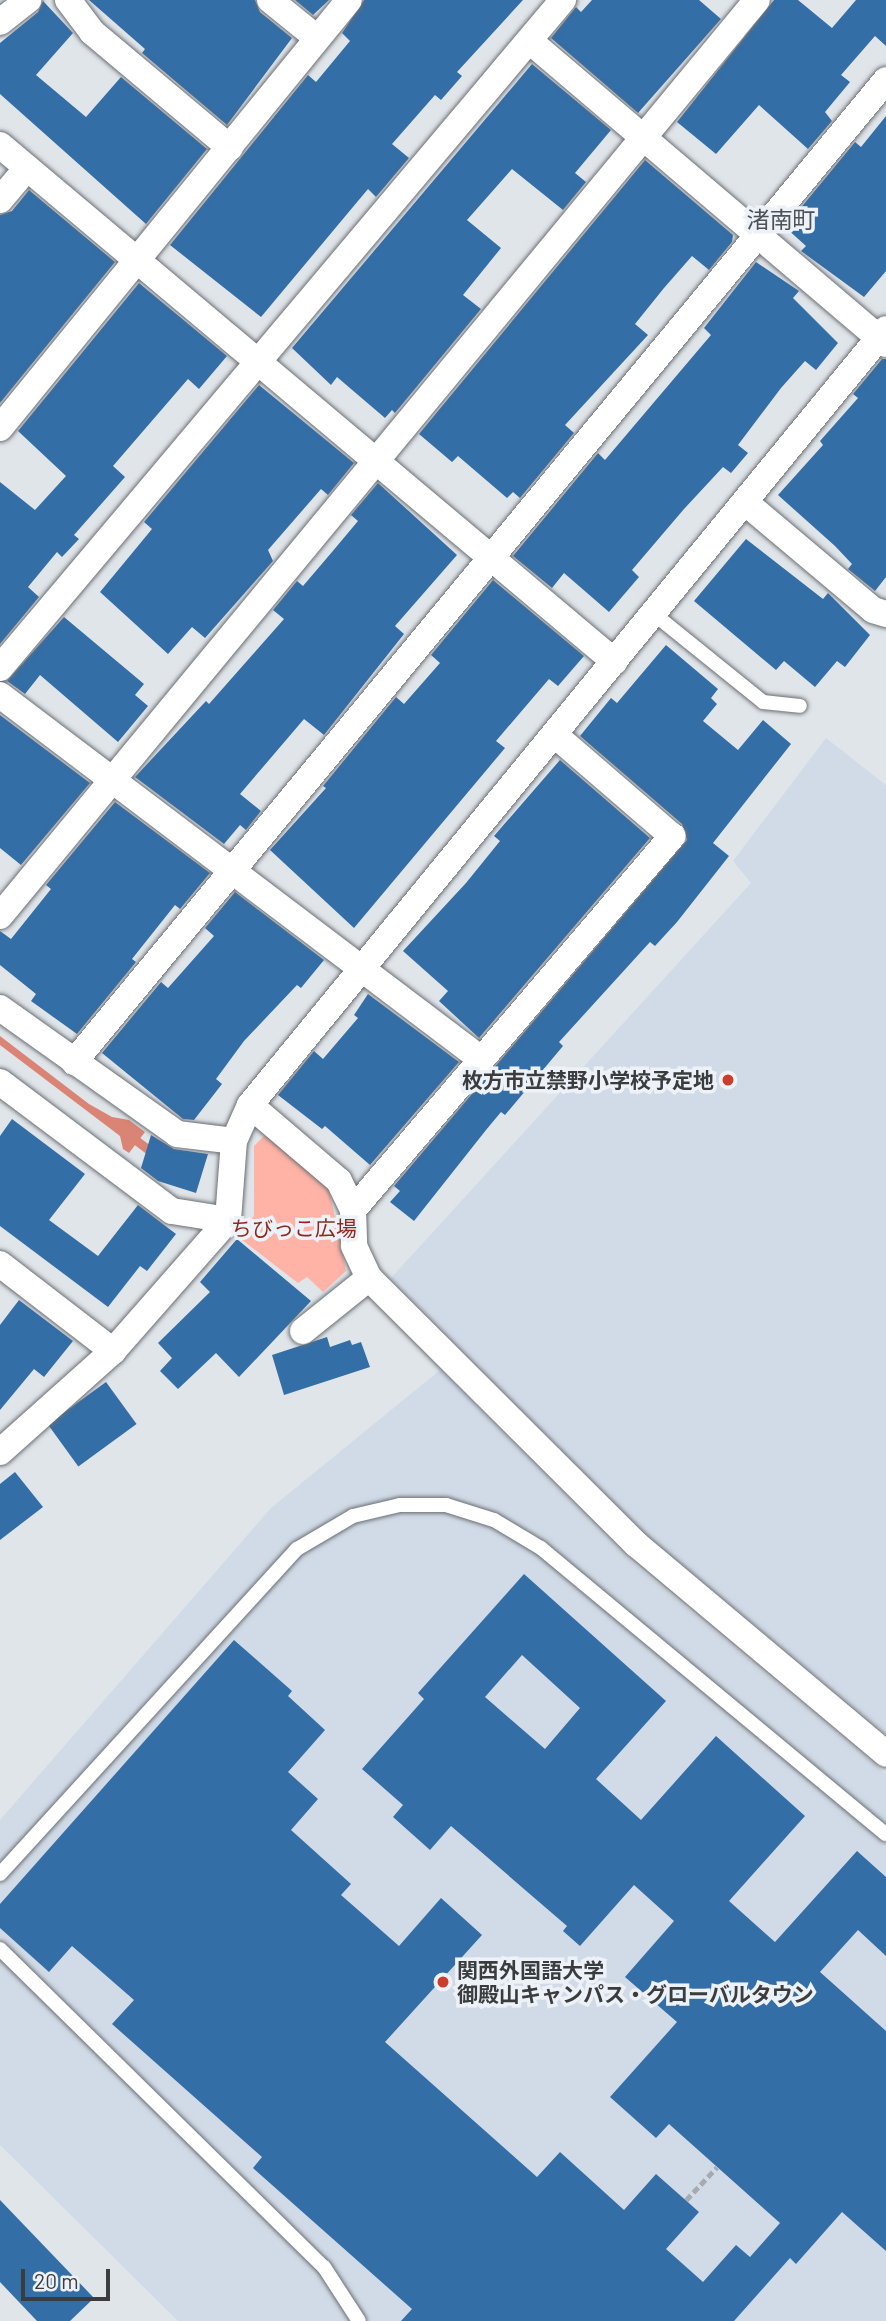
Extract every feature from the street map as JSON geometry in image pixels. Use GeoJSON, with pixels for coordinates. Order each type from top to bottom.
{"type":"FeatureCollection","features":[{"type":"Feature","properties":{"kind":"street"},"geometry":{"type":"LineString","coordinates":[[0,22],[28,0]]}},
{"type":"Feature","properties":{"kind":"street"},"geometry":{"type":"LineString","coordinates":[[68,0],[92,32],[230,148]]}},
{"type":"Feature","properties":{"kind":"street"},"geometry":{"type":"LineString","coordinates":[[270,0],[317,38]]}},
{"type":"Feature","properties":{"kind":"street"},"geometry":{"type":"LineString","coordinates":[[0,428],[349,0]]}},
{"type":"Feature","properties":{"kind":"street"},"geometry":{"type":"LineString","coordinates":[[0,916],[757,0]]}},
{"type":"Feature","properties":{"kind":"street"},"geometry":{"type":"LineString","coordinates":[[0,668],[531,42],[555,3]]}},
{"type":"Feature","properties":{"kind":"street"},"geometry":{"type":"LineString","coordinates":[[2,1447],[113,1351],[229,1220],[234,1141],[250,1105],[884,337],[759,237],[531,42]]}},
{"type":"Feature","properties":{"kind":"street"},"geometry":{"type":"LineString","coordinates":[[74,1062],[759,237],[886,80]]}},
{"type":"Feature","properties":{"kind":"street"},"geometry":{"type":"LineString","coordinates":[[0,145],[260,359],[376,461],[615,662]]}},
{"type":"Feature","properties":{"kind":"street"},"geometry":{"type":"LineString","coordinates":[[0,200],[27,168]]}},
{"type":"Feature","properties":{"kind":"street"},"geometry":{"type":"LineString","coordinates":[[746,503],[873,610],[886,614]]}},
{"type":"Feature","properties":{"kind":"street"},"geometry":{"type":"LineString","coordinates":[[0,695],[360,972],[481,1059]]}},
{"type":"Feature","properties":{"kind":"street"},"geometry":{"type":"LineString","coordinates":[[353,1210],[672,836],[555,735]]}},
{"type":"Feature","properties":{"kind":"street"},"geometry":{"type":"LineString","coordinates":[[0,1008],[177,1134],[234,1141]]}},
{"type":"Feature","properties":{"kind":"street"},"geometry":{"type":"LineString","coordinates":[[0,1082],[172,1210],[229,1220]]}},
{"type":"Feature","properties":{"kind":"street"},"geometry":{"type":"LineString","coordinates":[[250,1105],[339,1181],[353,1210],[354,1246],[369,1278],[636,1544],[886,1754]]}},
{"type":"Feature","properties":{"kind":"street"},"geometry":{"type":"LineString","coordinates":[[0,1264],[113,1351]]}},
{"type":"Feature","properties":{"kind":"street"},"geometry":{"type":"LineString","coordinates":[[303,1331],[369,1278]]}},
{"type":"Feature","properties":{"kind":"lane"},"geometry":{"type":"LineString","coordinates":[[654,614],[763,702],[800,706]]}},
{"type":"Feature","properties":{"kind":"lane"},"geometry":{"type":"LineString","coordinates":[[0,1874],[297,1549],[353,1516],[400,1505],[446,1505],[494,1520],[541,1548],[886,1835]]}},
{"type":"Feature","properties":{"kind":"lane"},"geometry":{"type":"LineString","coordinates":[[0,1950],[324,2267],[359,2321]]}},
{"type":"Feature","properties":{"kind":"path"},"geometry":{"type":"LineString","coordinates":[[686,2200],[717,2167]]}},
{"type":"Feature","properties":{"kind":"shaded area","name":"枚方市立禁野小学校予定地"},"geometry":{"type":"Polygon","coordinates":[[[826,738],[886,785],[886,1734],[647,1535],[391,1278],[751,883],[733,861],[826,738]]]}},
{"type":"Feature","properties":{"kind":"shaded area"},"geometry":{"type":"Polygon","coordinates":[[[0,1036],[89,1104],[112,1117],[129,1120],[145,1132],[129,1153],[123,1149],[120,1136],[0,1045],[0,1036]]]}},
{"type":"Feature","properties":{"kind":"shaded area","name":"関西外国語大学 御殿山キャンパス・グローバルタウン"},"geometry":{"type":"Polygon","coordinates":[[[440,1370],[627,1558],[886,1774],[886,2321],[178,2321],[0,2145],[0,1820],[271,1508],[440,1370]]]}},
{"type":"Feature","properties":{"kind":"green space","name":"ちびっこ広場"},"geometry":{"type":"Polygon","coordinates":[[[267,1133],[328,1184],[346,1271],[323,1292],[307,1277],[298,1283],[237,1236],[254,1216],[254,1146],[267,1133]]]}},
{"type":"Feature","properties":{"kind":"building"},"geometry":{"type":"Polygon","coordinates":[[[89,0],[255,0],[260,12],[292,38],[227,125],[142,53],[145,49],[89,0]]]}},
{"type":"Feature","properties":{"kind":"building"},"geometry":{"type":"Polygon","coordinates":[[[295,0],[329,0],[313,15],[295,0]]]}},
{"type":"Feature","properties":{"kind":"building"},"geometry":{"type":"Polygon","coordinates":[[[364,0],[523,0],[457,72],[462,76],[441,100],[435,95],[392,144],[409,158],[376,197],[368,189],[261,317],[170,245],[308,75],[316,82],[350,41],[342,33],[364,0]]]}},
{"type":"Feature","properties":{"kind":"building"},"geometry":{"type":"Polygon","coordinates":[[[592,0],[699,0],[721,19],[638,113],[551,38],[576,7],[581,12],[592,0]]]}},
{"type":"Feature","properties":{"kind":"building"},"geometry":{"type":"Polygon","coordinates":[[[774,0],[798,0],[832,28],[856,0],[886,0],[886,46],[875,36],[841,75],[850,82],[825,112],[832,121],[808,149],[759,105],[716,154],[677,122],[774,0]]]}},
{"type":"Feature","properties":{"kind":"building"},"geometry":{"type":"Polygon","coordinates":[[[43,1],[73,33],[36,75],[86,117],[121,77],[207,149],[146,224],[0,94],[0,43],[38,12],[43,1]]]}},
{"type":"Feature","properties":{"kind":"building"},"geometry":{"type":"Polygon","coordinates":[[[532,64],[611,130],[575,173],[586,182],[563,210],[512,169],[467,220],[501,248],[463,295],[481,309],[395,413],[392,410],[385,418],[337,377],[331,385],[292,348],[532,64]]]}},
{"type":"Feature","properties":{"kind":"building"},"geometry":{"type":"Polygon","coordinates":[[[886,116],[886,271],[864,297],[801,251],[806,246],[785,227],[855,142],[861,147],[886,116]]]}},
{"type":"Feature","properties":{"kind":"building"},"geometry":{"type":"Polygon","coordinates":[[[645,160],[733,235],[732,242],[709,270],[692,256],[635,324],[648,335],[565,425],[574,433],[520,498],[513,492],[507,498],[458,456],[452,462],[419,434],[645,160]]]}},
{"type":"Feature","properties":{"kind":"building"},"geometry":{"type":"Polygon","coordinates":[[[29,190],[115,262],[0,403],[0,215],[12,211],[29,190]]]}},
{"type":"Feature","properties":{"kind":"building"},"geometry":{"type":"Polygon","coordinates":[[[756,262],[799,291],[793,298],[838,343],[816,370],[805,361],[781,388],[738,445],[748,453],[731,473],[723,467],[684,509],[632,570],[639,577],[609,612],[564,573],[552,588],[513,556],[598,453],[605,460],[711,335],[704,328],[756,262]]]}},
{"type":"Feature","properties":{"kind":"building"},"geometry":{"type":"Polygon","coordinates":[[[139,283],[227,356],[199,389],[188,379],[113,466],[125,477],[74,535],[79,539],[62,557],[57,552],[28,587],[39,597],[0,644],[0,482],[35,510],[66,476],[18,431],[139,283]]]}},
{"type":"Feature","properties":{"kind":"building"},"geometry":{"type":"Polygon","coordinates":[[[882,359],[886,359],[886,577],[875,591],[848,569],[852,564],[835,546],[778,495],[823,445],[820,441],[858,398],[853,394],[882,359]]]}},
{"type":"Feature","properties":{"kind":"building"},"geometry":{"type":"Polygon","coordinates":[[[259,385],[354,463],[328,495],[321,489],[268,550],[273,561],[205,638],[192,627],[168,654],[100,592],[152,529],[144,522],[259,385]]]}},
{"type":"Feature","properties":{"kind":"building"},"geometry":{"type":"Polygon","coordinates":[[[378,483],[457,555],[395,626],[404,634],[324,735],[304,719],[240,794],[261,811],[246,830],[240,825],[224,844],[135,777],[206,701],[209,704],[284,619],[273,610],[297,581],[303,586],[358,521],[351,515],[378,483]]]}},
{"type":"Feature","properties":{"kind":"building"},"geometry":{"type":"Polygon","coordinates":[[[746,539],[823,599],[828,593],[870,635],[845,667],[837,661],[815,687],[784,661],[776,670],[694,601],[746,539]]]}},
{"type":"Feature","properties":{"kind":"building"},"geometry":{"type":"Polygon","coordinates":[[[493,580],[584,656],[558,686],[549,679],[496,741],[505,748],[354,928],[270,850],[326,788],[323,786],[396,697],[404,704],[440,663],[431,655],[493,580]]]}},
{"type":"Feature","properties":{"kind":"building"},"geometry":{"type":"Polygon","coordinates":[[[64,617],[144,684],[135,695],[148,706],[118,742],[40,675],[25,694],[7,681],[64,617]]]}},
{"type":"Feature","properties":{"kind":"building"},"geometry":{"type":"Polygon","coordinates":[[[666,645],[718,689],[711,698],[717,704],[703,721],[738,750],[763,720],[791,744],[713,843],[729,856],[677,922],[655,946],[650,942],[559,1042],[563,1046],[505,1115],[501,1112],[414,1221],[390,1202],[400,1191],[394,1186],[687,840],[682,824],[580,736],[611,698],[617,703],[666,645]]]}},
{"type":"Feature","properties":{"kind":"building"},"geometry":{"type":"Polygon","coordinates":[[[0,715],[90,783],[21,865],[0,848],[0,715]]]}},
{"type":"Feature","properties":{"kind":"building"},"geometry":{"type":"Polygon","coordinates":[[[560,760],[650,838],[479,1038],[439,1001],[448,991],[403,951],[466,883],[500,841],[494,836],[560,760]]]}},
{"type":"Feature","properties":{"kind":"building"},"geometry":{"type":"Polygon","coordinates":[[[115,802],[210,873],[180,909],[175,905],[132,959],[136,962],[77,1034],[31,1001],[36,994],[0,965],[0,931],[11,939],[51,889],[46,885],[115,802]]]}},
{"type":"Feature","properties":{"kind":"building"},"geometry":{"type":"Polygon","coordinates":[[[235,892],[324,960],[301,988],[297,985],[244,1041],[216,1079],[222,1084],[194,1120],[183,1119],[102,1053],[161,982],[168,988],[214,936],[205,928],[235,892]]]}},
{"type":"Feature","properties":{"kind":"building"},"geometry":{"type":"Polygon","coordinates":[[[368,994],[459,1062],[370,1165],[325,1126],[322,1129],[278,1095],[314,1051],[323,1059],[358,1018],[354,1015],[368,994]]]}},
{"type":"Feature","properties":{"kind":"building"},"geometry":{"type":"Polygon","coordinates":[[[12,1119],[85,1174],[49,1220],[98,1256],[138,1205],[176,1234],[147,1271],[140,1266],[108,1307],[0,1226],[0,1136],[12,1119]]]}},
{"type":"Feature","properties":{"kind":"building"},"geometry":{"type":"Polygon","coordinates":[[[151,1135],[174,1149],[208,1154],[196,1193],[158,1181],[141,1168],[151,1135]]]}},
{"type":"Feature","properties":{"kind":"building"},"geometry":{"type":"Polygon","coordinates":[[[237,1239],[311,1301],[239,1377],[216,1353],[178,1389],[160,1371],[172,1358],[158,1343],[210,1292],[200,1282],[237,1239]]]}},
{"type":"Feature","properties":{"kind":"building"},"geometry":{"type":"Polygon","coordinates":[[[19,1300],[73,1341],[44,1377],[34,1369],[0,1410],[0,1325],[19,1300]]]}},
{"type":"Feature","properties":{"kind":"building"},"geometry":{"type":"Polygon","coordinates":[[[327,1337],[330,1347],[350,1340],[352,1345],[361,1342],[370,1367],[284,1395],[272,1355],[327,1337]]]}},
{"type":"Feature","properties":{"kind":"building"},"geometry":{"type":"Polygon","coordinates":[[[106,1382],[137,1424],[78,1466],[48,1424],[106,1382]]]}},
{"type":"Feature","properties":{"kind":"building"},"geometry":{"type":"Polygon","coordinates":[[[15,1472],[43,1507],[0,1540],[0,1484],[15,1472]]]}},
{"type":"Feature","properties":{"kind":"building"},"geometry":{"type":"Polygon","coordinates":[[[524,1574],[666,1701],[596,1779],[641,1820],[716,1736],[805,1816],[729,1901],[775,1942],[857,1851],[886,1877],[886,1956],[858,1930],[820,1972],[886,2031],[886,2251],[842,2212],[796,2264],[790,2258],[734,2321],[401,2321],[412,2309],[253,2168],[262,2157],[112,2024],[134,2000],[72,1946],[49,1972],[0,1928],[0,1904],[234,1640],[292,1691],[288,1696],[325,1730],[288,1772],[318,1799],[291,1830],[351,1884],[341,1895],[399,1946],[441,1898],[482,1935],[385,2042],[537,2177],[560,2152],[624,2210],[656,2174],[699,2212],[666,2249],[703,2282],[736,2245],[750,2257],[780,2223],[669,2124],[656,2138],[610,2097],[677,2022],[625,1977],[674,1921],[634,1885],[580,1946],[563,1931],[567,1926],[451,1826],[430,1850],[393,1817],[403,1805],[362,1769],[424,1699],[418,1693],[524,1574]],[[522,1655],[485,1697],[545,1749],[580,1708],[522,1655]]]}},
{"type":"Feature","properties":{"kind":"building"},"geometry":{"type":"Polygon","coordinates":[[[0,2200],[94,2298],[70,2321],[37,2321],[0,2282],[0,2200]]]}},
{"type":"Feature","properties":{"kind":"waterway"},"geometry":{"type":"LineString","coordinates":[[129,1135],[154,1154]]}},
{"type":"Feature","properties":{"kind":"place","name":"枚方市立禁野小学校予定地"},"geometry":{"type":"Point","coordinates":[728,1080]}},
{"type":"Feature","properties":{"kind":"place","name":"関西外国語大学 御殿山キャンパス・グローバルタウン"},"geometry":{"type":"Point","coordinates":[443,1982]}},
{"type":"Feature","properties":{"kind":"district","name":"渚南町"},"geometry":{"type":"Point","coordinates":[781,219]}}]}
